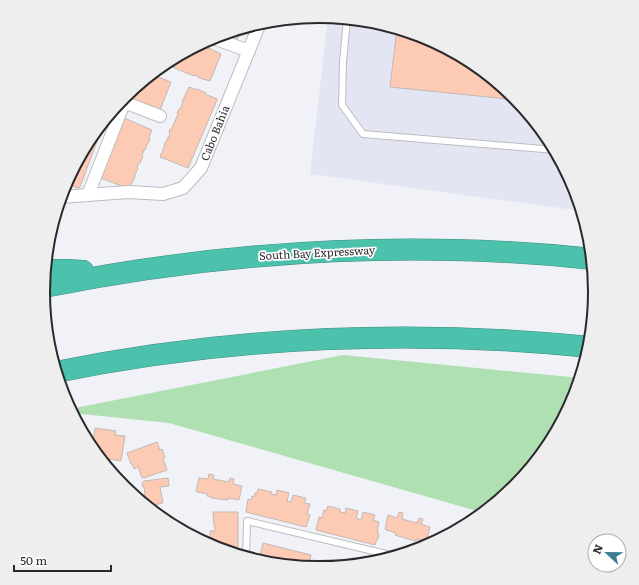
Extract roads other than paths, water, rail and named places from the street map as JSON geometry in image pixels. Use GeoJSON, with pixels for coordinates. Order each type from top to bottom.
{"type":"FeatureCollection","features":[{"type":"Feature","properties":{"kind":"highway","name":"South Bay Expressway"},"geometry":{"type":"LineString","coordinates":[[50,286],[117,273],[168,266],[276,255],[355,251],[427,250],[528,253],[587,258]]}},
{"type":"Feature","properties":{"kind":"highway"},"geometry":{"type":"LineString","coordinates":[[51,270],[117,273]]}},
{"type":"Feature","properties":{"kind":"highway"},"geometry":{"type":"LineString","coordinates":[[62,371],[130,358],[187,350],[290,340],[378,337],[474,338],[584,346]]}},
{"type":"Feature","properties":{"kind":"highway"},"geometry":{"type":"LineString","coordinates":[[64,378],[130,358]]}},
{"type":"Feature","properties":{"kind":"street","name":"Cabo Bahia"},"geometry":{"type":"LineString","coordinates":[[68,196],[128,192],[162,194],[183,188],[200,168],[257,30]]}},
{"type":"Feature","properties":{"kind":"street"},"geometry":{"type":"LineString","coordinates":[[222,41],[249,51]]}},
{"type":"Feature","properties":{"kind":"street"},"geometry":{"type":"LineString","coordinates":[[127,104],[160,116]]}},
{"type":"Feature","properties":{"kind":"street"},"geometry":{"type":"LineString","coordinates":[[88,195],[119,113]]}},
{"type":"Feature","properties":{"kind":"lane"},"geometry":{"type":"LineString","coordinates":[[346,25],[343,62],[342,105],[363,134],[548,149]]}},
{"type":"Feature","properties":{"kind":"lane"},"geometry":{"type":"LineString","coordinates":[[246,552],[247,521],[385,554]]}}]}
